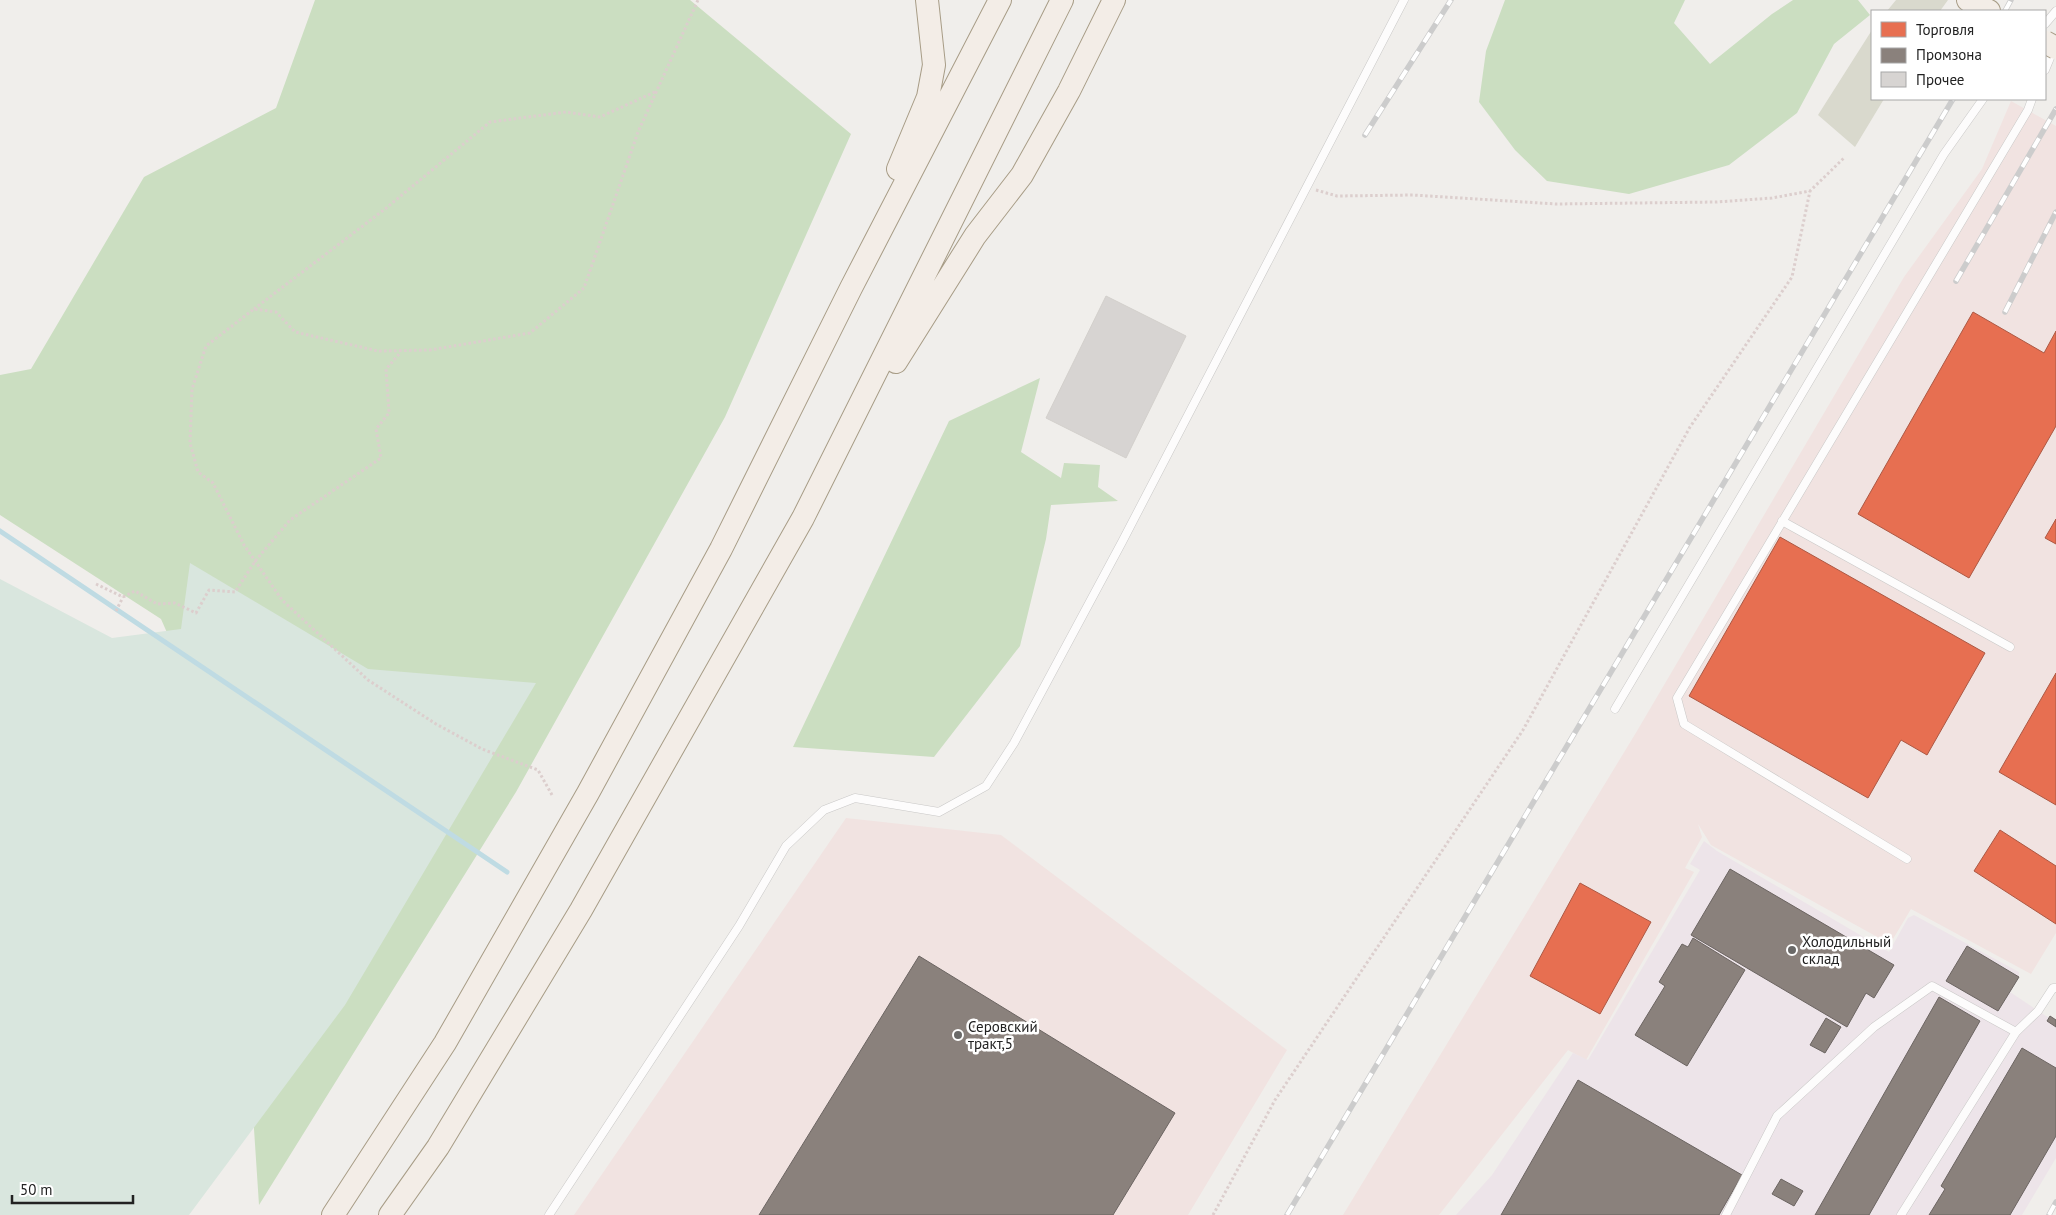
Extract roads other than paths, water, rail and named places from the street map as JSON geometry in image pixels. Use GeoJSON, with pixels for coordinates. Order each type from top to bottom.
{"type":"FeatureCollection","features":[{"type":"Feature","properties":{"kind":"main road"},"geometry":{"type":"LineString","coordinates":[[851,288],[887,194],[928,97],[934,65],[927,0]]}},
{"type":"Feature","properties":{"kind":"main road"},"geometry":{"type":"LineString","coordinates":[[333,1215],[445,1043],[588,793],[721,549],[851,288],[1000,0]]}},
{"type":"Feature","properties":{"kind":"main road"},"geometry":{"type":"LineString","coordinates":[[803,518],[1062,0]]}},
{"type":"Feature","properties":{"kind":"main road"},"geometry":{"type":"LineString","coordinates":[[390,1215],[438,1147],[581,910],[803,518],[912,336],[975,236],[1022,176],[1069,91],[1114,0]]}},
{"type":"Feature","properties":{"kind":"main road"},"geometry":{"type":"LineString","coordinates":[[1968,0],[1987,10]]}},
{"type":"Feature","properties":{"kind":"lane"},"geometry":{"type":"LineString","coordinates":[[549,1215],[738,926],[786,846],[824,810],[854,798],[939,812],[986,786],[1014,743],[1122,542],[1305,187],[1404,0]]}},
{"type":"Feature","properties":{"kind":"lane"},"geometry":{"type":"LineString","coordinates":[[2046,23],[2056,11]]}},
{"type":"Feature","properties":{"kind":"lane"},"geometry":{"type":"LineString","coordinates":[[2046,68],[2056,46]]}},
{"type":"Feature","properties":{"kind":"lane"},"geometry":{"type":"LineString","coordinates":[[1615,709],[1944,154],[1983,100]]}},
{"type":"Feature","properties":{"kind":"lane"},"geometry":{"type":"LineString","coordinates":[[1907,859],[1684,724],[1677,698],[2028,110],[2032,100]]}},
{"type":"Feature","properties":{"kind":"lane"},"geometry":{"type":"LineString","coordinates":[[1782,521],[2010,648]]}},
{"type":"Feature","properties":{"kind":"lane"},"geometry":{"type":"LineString","coordinates":[[1726,1215],[1777,1116],[1874,1027],[1932,986],[2016,1032]]}},
{"type":"Feature","properties":{"kind":"lane"},"geometry":{"type":"LineString","coordinates":[[1901,1215],[2016,1032],[2038,1011],[2053,988],[2056,988]]}},
{"type":"Feature","properties":{"kind":"waterway"},"geometry":{"type":"LineString","coordinates":[[0,531],[507,872]]}},
{"type":"Feature","properties":{"kind":"railway"},"geometry":{"type":"LineString","coordinates":[[1365,135],[1451,0]]}},
{"type":"Feature","properties":{"kind":"railway"},"geometry":{"type":"LineString","coordinates":[[2006,10],[2011,0]]}},
{"type":"Feature","properties":{"kind":"railway"},"geometry":{"type":"LineString","coordinates":[[1287,1215],[1952,100]]}},
{"type":"Feature","properties":{"kind":"railway"},"geometry":{"type":"LineString","coordinates":[[1956,281],[2056,109]]}},
{"type":"Feature","properties":{"kind":"railway"},"geometry":{"type":"LineString","coordinates":[[2005,312],[2056,212]]}},
{"type":"Feature","properties":{"kind":"railway"},"geometry":{"type":"LineString","coordinates":[[2049,1215],[2056,1202]]}},
{"type":"Feature","properties":{"kind":"place","name":"Холодильный склад"},"geometry":{"type":"Point","coordinates":[1792,950]}},
{"type":"Feature","properties":{"kind":"place","name":"Серовский тракт,5"},"geometry":{"type":"Point","coordinates":[958,1035]}}]}
